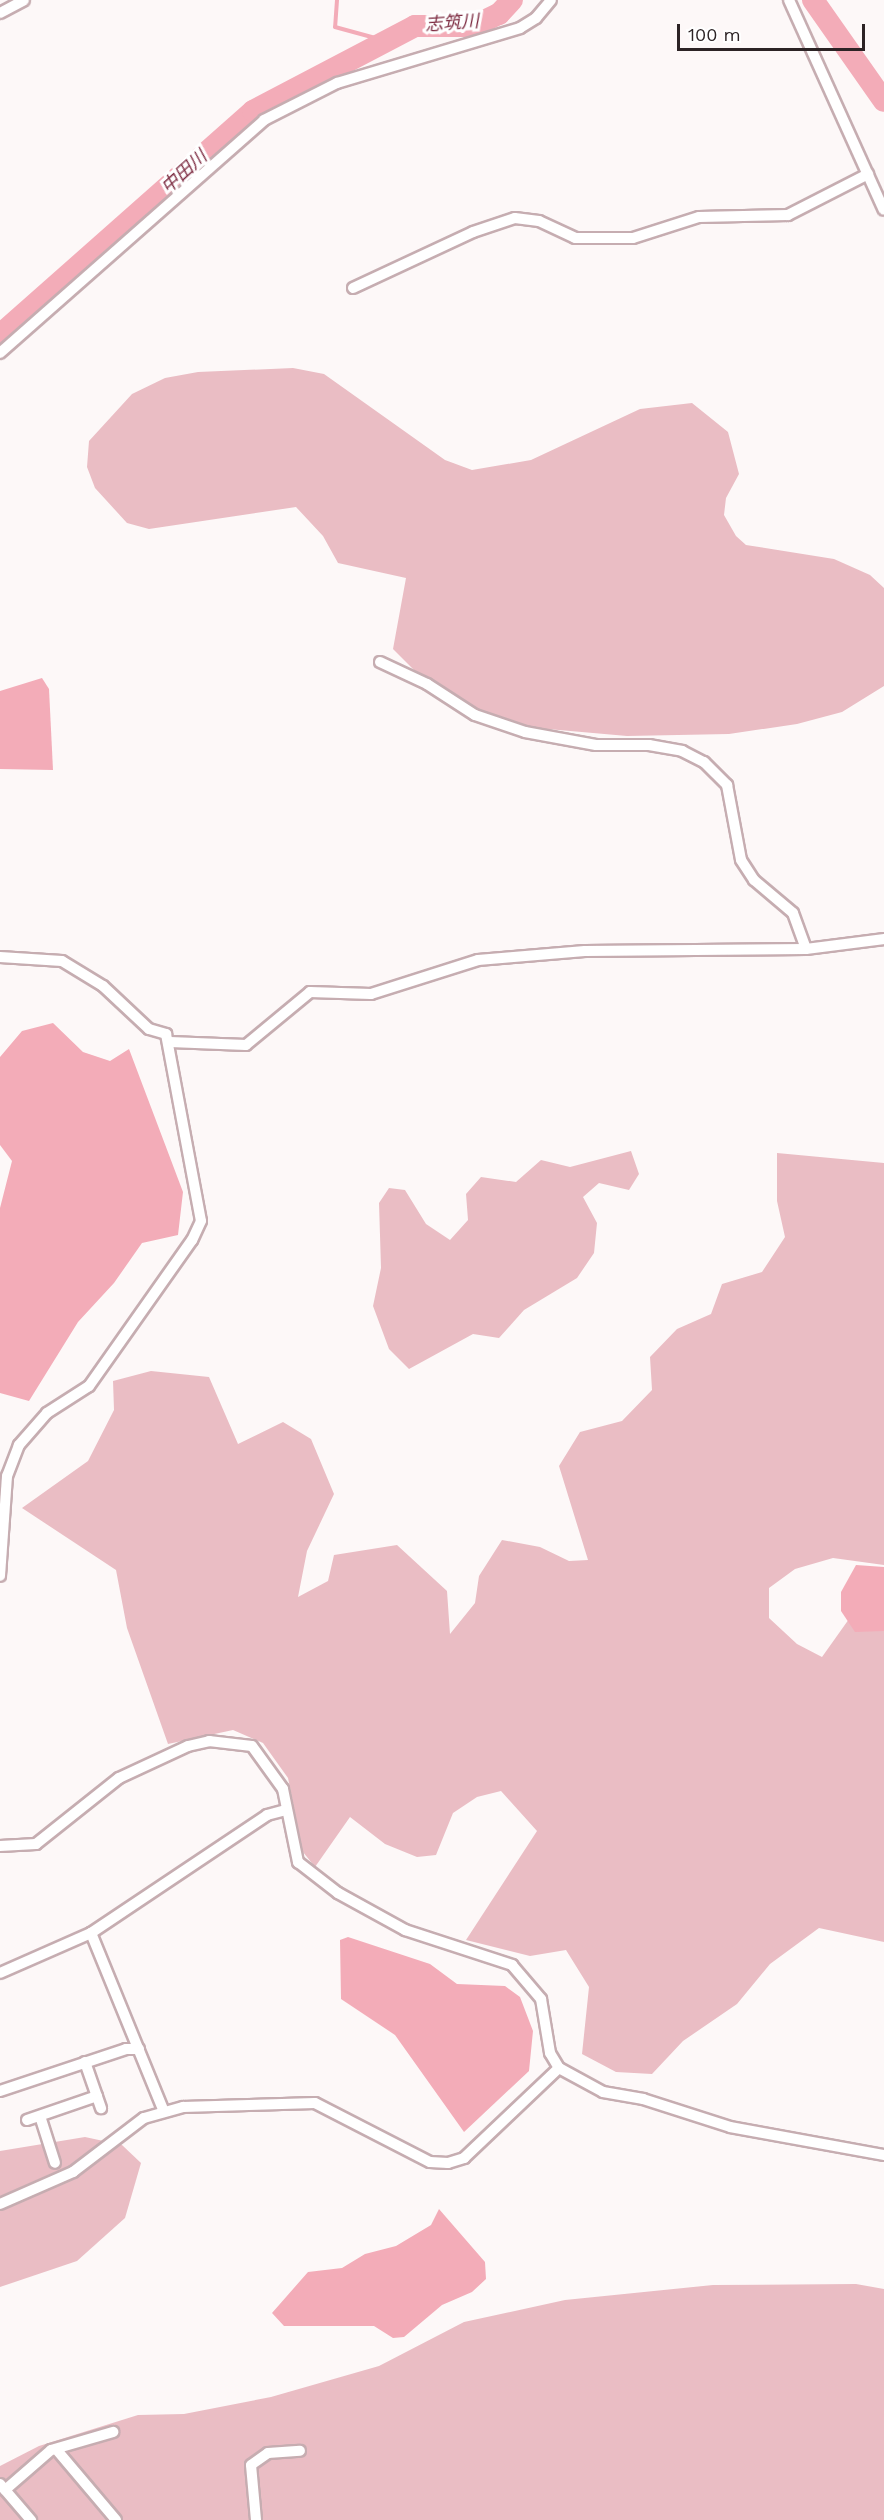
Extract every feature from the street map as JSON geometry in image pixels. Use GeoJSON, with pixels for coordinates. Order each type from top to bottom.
{"type":"FeatureCollection","features":[{"type":"Feature","properties":{"kind":"street"},"geometry":{"type":"LineString","coordinates":[[0,13],[24,0]]}},
{"type":"Feature","properties":{"kind":"street"},"geometry":{"type":"LineString","coordinates":[[0,353],[264,120],[337,83],[520,28],[536,18],[551,0]]}},
{"type":"Feature","properties":{"kind":"street"},"geometry":{"type":"LineString","coordinates":[[789,0],[884,210]]}},
{"type":"Feature","properties":{"kind":"street"},"geometry":{"type":"LineString","coordinates":[[353,288],[473,232],[515,218],[539,221],[575,238],[633,238],[699,217],[788,215],[868,174]]}},
{"type":"Feature","properties":{"kind":"street"},"geometry":{"type":"LineString","coordinates":[[380,662],[427,684],[475,716],[525,732],[596,745],[649,745],[682,751],[704,762],[727,785],[741,860],[754,880],[793,913],[806,949]]}},
{"type":"Feature","properties":{"kind":"street"},"geometry":{"type":"LineString","coordinates":[[170,1042],[246,1045],[310,992],[371,993],[478,960],[585,951],[806,949],[884,939]]}},
{"type":"Feature","properties":{"kind":"street"},"geometry":{"type":"LineString","coordinates":[[0,957],[62,961],[103,986],[137,1021],[166,1034],[170,1042],[170,1067],[201,1221],[192,1240],[89,1386],[47,1413],[19,1445],[7,1476],[0,1576]]}},
{"type":"Feature","properties":{"kind":"street"},"geometry":{"type":"LineString","coordinates":[[0,1846],[36,1844],[119,1778],[209,1741],[252,1746],[277,1776],[298,1862],[338,1893],[405,1930],[512,1965],[529,1980],[541,1999],[550,2053],[559,2068],[603,2092],[643,2099],[730,2127],[884,2156]]}},
{"type":"Feature","properties":{"kind":"street"},"geometry":{"type":"LineString","coordinates":[[0,1973],[91,1933],[267,1815],[286,1810]]}},
{"type":"Feature","properties":{"kind":"street"},"geometry":{"type":"LineString","coordinates":[[91,1933],[164,2112]]}},
{"type":"Feature","properties":{"kind":"street"},"geometry":{"type":"LineString","coordinates":[[0,2091],[86,2062],[139,2049]]}},
{"type":"Feature","properties":{"kind":"street"},"geometry":{"type":"LineString","coordinates":[[86,2062],[101,2108]]}},
{"type":"Feature","properties":{"kind":"street"},"geometry":{"type":"LineString","coordinates":[[0,2204],[73,2172],[119,2133],[164,2112],[315,2103],[430,2162],[448,2163],[464,2158],[559,2068]]}},
{"type":"Feature","properties":{"kind":"street"},"geometry":{"type":"LineString","coordinates":[[27,2120],[97,2096]]}},
{"type":"Feature","properties":{"kind":"street"},"geometry":{"type":"LineString","coordinates":[[40,2116],[55,2163]]}},
{"type":"Feature","properties":{"kind":"street"},"geometry":{"type":"LineString","coordinates":[[31,2520],[2,2487],[56,2449],[113,2432]]}},
{"type":"Feature","properties":{"kind":"street"},"geometry":{"type":"LineString","coordinates":[[56,2449],[116,2520]]}},
{"type":"Feature","properties":{"kind":"street"},"geometry":{"type":"LineString","coordinates":[[256,2520],[251,2465],[268,2453],[300,2451]]}},
{"type":"Feature","properties":{"kind":"shaded area"},"geometry":{"type":"Polygon","coordinates":[[[293,368],[324,374],[445,460],[472,470],[531,460],[640,409],[692,403],[728,432],[739,474],[726,498],[724,515],[736,536],[746,545],[834,559],[870,575],[884,588],[884,686],[842,712],[797,724],[729,734],[627,736],[501,725],[429,685],[393,649],[406,578],[338,563],[323,536],[296,507],[149,529],[127,523],[95,488],[87,467],[89,441],[132,394],[165,378],[198,372],[293,368]]]}},
{"type":"Feature","properties":{"kind":"shaded area"},"geometry":{"type":"Polygon","coordinates":[[[42,678],[49,689],[53,770],[0,769],[0,691],[42,678]]]}},
{"type":"Feature","properties":{"kind":"shaded area"},"geometry":{"type":"Polygon","coordinates":[[[53,1023],[83,1052],[110,1061],[129,1049],[183,1192],[178,1235],[142,1243],[114,1283],[78,1322],[29,1401],[0,1393],[0,1208],[12,1161],[0,1145],[0,1057],[22,1031],[53,1023]]]}},
{"type":"Feature","properties":{"kind":"shaded area"},"geometry":{"type":"Polygon","coordinates":[[[631,1151],[639,1174],[629,1190],[599,1183],[583,1197],[597,1223],[594,1253],[577,1278],[524,1310],[499,1338],[473,1334],[409,1369],[389,1349],[373,1306],[381,1268],[379,1203],[389,1188],[405,1190],[426,1224],[450,1240],[468,1220],[466,1194],[481,1177],[516,1182],[541,1160],[570,1167],[631,1151]]]}},
{"type":"Feature","properties":{"kind":"shaded area"},"geometry":{"type":"Polygon","coordinates":[[[777,1153],[884,1163],[884,1565],[833,1558],[795,1569],[769,1588],[769,1618],[797,1644],[822,1657],[849,1619],[884,1623],[884,1942],[819,1928],[770,1964],[737,2004],[683,2041],[652,2074],[616,2072],[582,2054],[589,1987],[566,1950],[530,1956],[466,1940],[537,1831],[501,1791],[477,1797],[453,1813],[436,1855],[417,1857],[385,1844],[350,1817],[315,1867],[303,1852],[288,1778],[263,1743],[233,1730],[168,1744],[127,1628],[116,1570],[22,1508],[88,1461],[114,1410],[113,1381],[151,1371],[209,1377],[238,1444],[283,1422],[311,1439],[334,1494],[307,1551],[298,1597],[328,1581],[334,1555],[397,1545],[447,1591],[450,1634],[475,1603],[479,1576],[502,1540],[540,1547],[569,1561],[588,1560],[559,1466],[580,1432],[622,1421],[652,1390],[650,1357],[677,1329],[711,1314],[722,1284],[762,1272],[785,1237],[777,1201],[777,1153]]]}},
{"type":"Feature","properties":{"kind":"shaded area"},"geometry":{"type":"Polygon","coordinates":[[[856,1565],[884,1567],[884,1631],[855,1632],[841,1611],[841,1592],[856,1565]]]}},
{"type":"Feature","properties":{"kind":"shaded area"},"geometry":{"type":"Polygon","coordinates":[[[348,1937],[430,1964],[457,1984],[505,1986],[520,1997],[533,2031],[529,2071],[464,2132],[395,2035],[341,1999],[340,1940],[348,1937]]]}},
{"type":"Feature","properties":{"kind":"shaded area"},"geometry":{"type":"Polygon","coordinates":[[[85,2137],[122,2145],[141,2163],[125,2218],[77,2261],[0,2287],[0,2151],[85,2137]]]}},
{"type":"Feature","properties":{"kind":"shaded area"},"geometry":{"type":"Polygon","coordinates":[[[439,2209],[485,2262],[486,2279],[472,2292],[442,2305],[404,2337],[393,2338],[374,2326],[284,2326],[272,2313],[308,2272],[342,2268],[365,2254],[396,2246],[431,2225],[439,2209]]]}},
{"type":"Feature","properties":{"kind":"shaded area"},"geometry":{"type":"Polygon","coordinates":[[[856,2284],[884,2289],[884,2520],[0,2520],[0,2466],[39,2446],[138,2415],[184,2414],[271,2397],[379,2366],[464,2322],[565,2300],[713,2285],[856,2284]]]}},
{"type":"Feature","properties":{"kind":"waterway"},"geometry":{"type":"LineString","coordinates":[[337,0],[335,27],[390,42]]}},
{"type":"Feature","properties":{"kind":"waterway","name":"中田川"},"geometry":{"type":"LineString","coordinates":[[0,335],[253,111],[415,26],[474,26],[499,14],[512,0]]}},
{"type":"Feature","properties":{"kind":"waterway","name":"志筑川"},"geometry":{"type":"LineString","coordinates":[[813,0],[884,101]]}}]}
